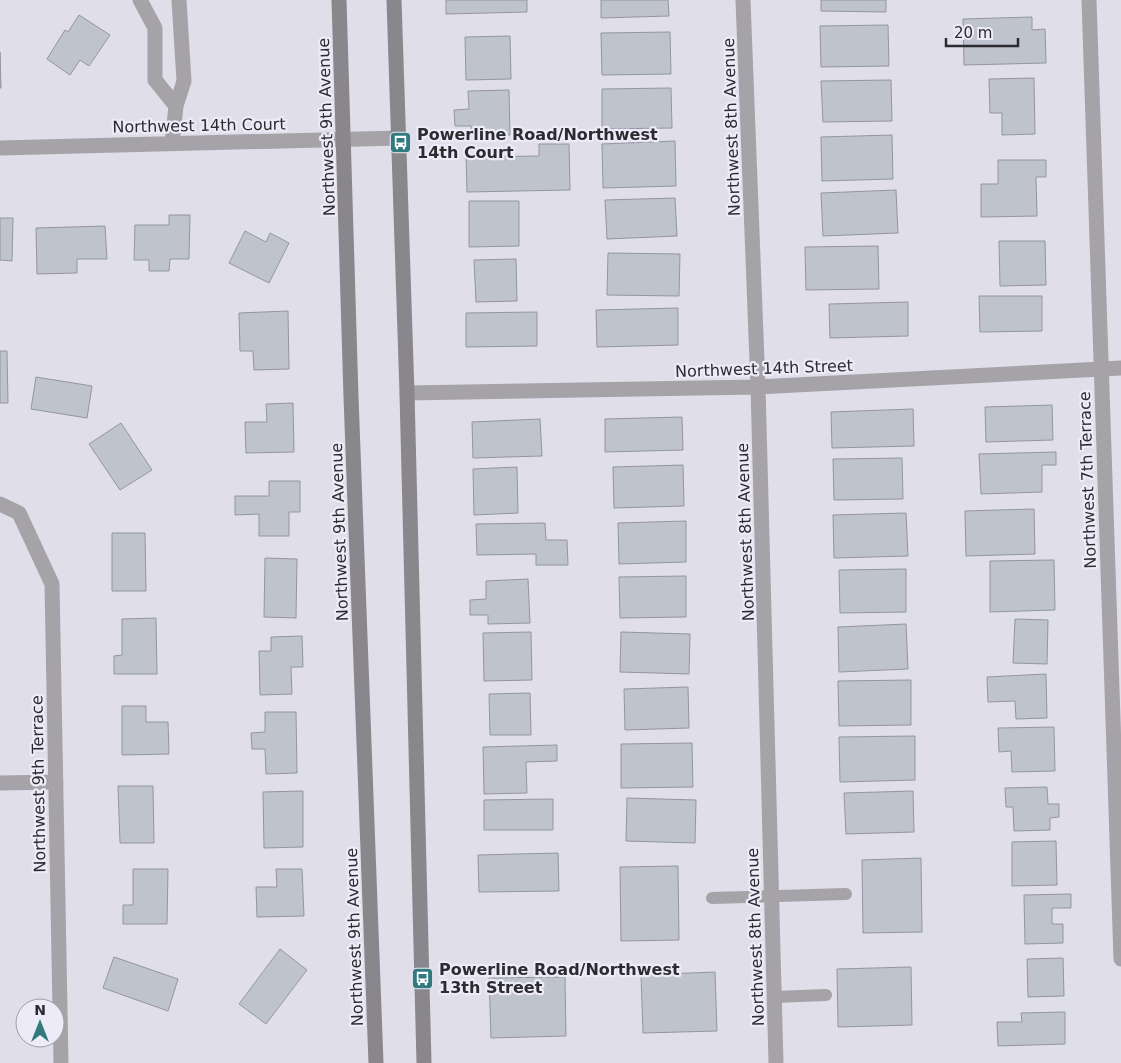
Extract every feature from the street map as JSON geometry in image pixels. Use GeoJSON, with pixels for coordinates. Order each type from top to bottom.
{"type":"FeatureCollection","features":[{"type":"Feature","properties":{"kind":"main road","name":"Northwest 9th Avenue"},"geometry":{"type":"LineString","coordinates":[[339,0],[376,1063]]}},
{"type":"Feature","properties":{"kind":"main road"},"geometry":{"type":"LineString","coordinates":[[394,0],[407,393],[424,1063]]}},
{"type":"Feature","properties":{"kind":"street"},"geometry":{"type":"LineString","coordinates":[[140,0],[155,28],[156,80],[176,106]]}},
{"type":"Feature","properties":{"kind":"street"},"geometry":{"type":"LineString","coordinates":[[172,143],[176,106],[184,81],[179,0]]}},
{"type":"Feature","properties":{"kind":"street","name":"Northwest 8th Avenue"},"geometry":{"type":"LineString","coordinates":[[743,0],[758,387],[776,1063]]}},
{"type":"Feature","properties":{"kind":"street","name":"Northwest 7th Terrace"},"geometry":{"type":"LineString","coordinates":[[1090,0],[1121,959]]}},
{"type":"Feature","properties":{"kind":"street","name":"Northwest 14th Court"},"geometry":{"type":"LineString","coordinates":[[0,148],[399,138]]}},
{"type":"Feature","properties":{"kind":"street","name":"Northwest 14th Street"},"geometry":{"type":"LineString","coordinates":[[407,393],[758,387],[1121,368]]}},
{"type":"Feature","properties":{"kind":"street","name":"Northwest 9th Terrace"},"geometry":{"type":"LineString","coordinates":[[0,504],[19,513],[52,584],[61,1063]]}},
{"type":"Feature","properties":{"kind":"street"},"geometry":{"type":"LineString","coordinates":[[0,783],[56,782]]}},
{"type":"Feature","properties":{"kind":"lane"},"geometry":{"type":"LineString","coordinates":[[712,898],[846,894]]}},
{"type":"Feature","properties":{"kind":"lane"},"geometry":{"type":"LineString","coordinates":[[774,997],[826,995]]}},
{"type":"Feature","properties":{"kind":"building"},"geometry":{"type":"Polygon","coordinates":[[[446,0],[527,0],[527,12],[446,14],[446,0]]]}},
{"type":"Feature","properties":{"kind":"building"},"geometry":{"type":"Polygon","coordinates":[[[601,0],[668,0],[669,16],[601,18],[601,0]]]}},
{"type":"Feature","properties":{"kind":"building"},"geometry":{"type":"Polygon","coordinates":[[[821,0],[886,0],[886,12],[821,11],[821,0]]]}},
{"type":"Feature","properties":{"kind":"building"},"geometry":{"type":"Polygon","coordinates":[[[79,15],[110,35],[89,66],[80,60],[70,75],[47,59],[65,30],[68,32],[79,15]]]}},
{"type":"Feature","properties":{"kind":"building"},"geometry":{"type":"Polygon","coordinates":[[[1032,17],[1032,30],[1045,29],[1046,63],[964,65],[963,19],[1032,17]]]}},
{"type":"Feature","properties":{"kind":"building"},"geometry":{"type":"Polygon","coordinates":[[[888,25],[889,66],[821,67],[820,26],[888,25]]]}},
{"type":"Feature","properties":{"kind":"building"},"geometry":{"type":"Polygon","coordinates":[[[670,32],[671,74],[602,75],[601,33],[670,32]]]}},
{"type":"Feature","properties":{"kind":"building"},"geometry":{"type":"Polygon","coordinates":[[[510,36],[511,79],[466,80],[465,37],[510,36]]]}},
{"type":"Feature","properties":{"kind":"building"},"geometry":{"type":"Polygon","coordinates":[[[0,52],[1,88],[0,88],[0,52]]]}},
{"type":"Feature","properties":{"kind":"building"},"geometry":{"type":"Polygon","coordinates":[[[1034,78],[1035,134],[1002,135],[1002,113],[990,113],[989,79],[1034,78]]]}},
{"type":"Feature","properties":{"kind":"building"},"geometry":{"type":"Polygon","coordinates":[[[891,80],[892,121],[823,122],[821,81],[891,80]]]}},
{"type":"Feature","properties":{"kind":"building"},"geometry":{"type":"Polygon","coordinates":[[[671,88],[672,128],[602,129],[602,89],[671,88]]]}},
{"type":"Feature","properties":{"kind":"building"},"geometry":{"type":"Polygon","coordinates":[[[509,90],[510,135],[471,135],[471,126],[455,126],[454,110],[469,109],[468,91],[509,90]]]}},
{"type":"Feature","properties":{"kind":"building"},"geometry":{"type":"Polygon","coordinates":[[[892,135],[893,179],[822,181],[821,137],[892,135]]]}},
{"type":"Feature","properties":{"kind":"building"},"geometry":{"type":"Polygon","coordinates":[[[675,141],[676,186],[603,188],[602,144],[675,141]]]}},
{"type":"Feature","properties":{"kind":"building"},"geometry":{"type":"Polygon","coordinates":[[[539,144],[569,144],[570,190],[467,192],[466,157],[539,156],[539,144]]]}},
{"type":"Feature","properties":{"kind":"building"},"geometry":{"type":"Polygon","coordinates":[[[998,160],[1046,160],[1046,177],[1036,177],[1037,216],[981,217],[981,184],[998,184],[998,160]]]}},
{"type":"Feature","properties":{"kind":"building"},"geometry":{"type":"Polygon","coordinates":[[[896,190],[898,233],[823,236],[821,193],[896,190]]]}},
{"type":"Feature","properties":{"kind":"building"},"geometry":{"type":"Polygon","coordinates":[[[675,198],[677,236],[607,239],[605,200],[675,198]]]}},
{"type":"Feature","properties":{"kind":"building"},"geometry":{"type":"Polygon","coordinates":[[[469,201],[519,201],[519,246],[469,247],[469,201]]]}},
{"type":"Feature","properties":{"kind":"building"},"geometry":{"type":"Polygon","coordinates":[[[169,215],[190,215],[189,259],[170,259],[169,271],[149,271],[149,260],[134,260],[135,225],[169,225],[169,215]]]}},
{"type":"Feature","properties":{"kind":"building"},"geometry":{"type":"Polygon","coordinates":[[[0,218],[13,218],[12,261],[0,260],[0,218]]]}},
{"type":"Feature","properties":{"kind":"building"},"geometry":{"type":"Polygon","coordinates":[[[105,226],[107,259],[77,259],[77,273],[37,274],[36,228],[105,226]]]}},
{"type":"Feature","properties":{"kind":"building"},"geometry":{"type":"Polygon","coordinates":[[[245,231],[266,242],[270,233],[289,243],[269,283],[229,263],[245,231]]]}},
{"type":"Feature","properties":{"kind":"building"},"geometry":{"type":"Polygon","coordinates":[[[999,241],[1045,241],[1046,285],[1000,286],[999,241]]]}},
{"type":"Feature","properties":{"kind":"building"},"geometry":{"type":"Polygon","coordinates":[[[878,246],[879,289],[806,290],[805,247],[878,246]]]}},
{"type":"Feature","properties":{"kind":"building"},"geometry":{"type":"Polygon","coordinates":[[[608,253],[680,254],[679,296],[607,295],[608,253]]]}},
{"type":"Feature","properties":{"kind":"building"},"geometry":{"type":"Polygon","coordinates":[[[516,259],[517,301],[476,302],[474,260],[516,259]]]}},
{"type":"Feature","properties":{"kind":"building"},"geometry":{"type":"Polygon","coordinates":[[[979,296],[1042,296],[1042,331],[980,332],[979,296]]]}},
{"type":"Feature","properties":{"kind":"building"},"geometry":{"type":"Polygon","coordinates":[[[908,302],[908,336],[830,338],[829,304],[908,302]]]}},
{"type":"Feature","properties":{"kind":"building"},"geometry":{"type":"Polygon","coordinates":[[[678,308],[678,345],[597,347],[596,310],[678,308]]]}},
{"type":"Feature","properties":{"kind":"building"},"geometry":{"type":"Polygon","coordinates":[[[288,311],[289,369],[254,370],[253,351],[240,351],[239,313],[288,311]]]}},
{"type":"Feature","properties":{"kind":"building"},"geometry":{"type":"Polygon","coordinates":[[[537,312],[537,346],[466,347],[466,313],[537,312]]]}},
{"type":"Feature","properties":{"kind":"building"},"geometry":{"type":"Polygon","coordinates":[[[0,351],[7,351],[8,403],[0,403],[0,351]]]}},
{"type":"Feature","properties":{"kind":"building"},"geometry":{"type":"Polygon","coordinates":[[[36,377],[92,386],[87,418],[31,409],[36,377]]]}},
{"type":"Feature","properties":{"kind":"building"},"geometry":{"type":"Polygon","coordinates":[[[293,403],[294,452],[246,453],[245,422],[267,422],[266,404],[293,403]]]}},
{"type":"Feature","properties":{"kind":"building"},"geometry":{"type":"Polygon","coordinates":[[[1052,405],[1053,440],[986,442],[985,407],[1052,405]]]}},
{"type":"Feature","properties":{"kind":"building"},"geometry":{"type":"Polygon","coordinates":[[[913,409],[914,446],[832,448],[831,412],[913,409]]]}},
{"type":"Feature","properties":{"kind":"building"},"geometry":{"type":"Polygon","coordinates":[[[682,417],[683,450],[605,452],[605,419],[682,417]]]}},
{"type":"Feature","properties":{"kind":"building"},"geometry":{"type":"Polygon","coordinates":[[[540,419],[542,456],[473,458],[472,422],[540,419]]]}},
{"type":"Feature","properties":{"kind":"building"},"geometry":{"type":"Polygon","coordinates":[[[121,423],[152,470],[120,490],[89,444],[121,423]]]}},
{"type":"Feature","properties":{"kind":"building"},"geometry":{"type":"Polygon","coordinates":[[[1056,452],[1056,465],[1042,465],[1042,492],[981,494],[979,454],[1056,452]]]}},
{"type":"Feature","properties":{"kind":"building"},"geometry":{"type":"Polygon","coordinates":[[[902,458],[903,499],[834,500],[833,459],[902,458]]]}},
{"type":"Feature","properties":{"kind":"building"},"geometry":{"type":"Polygon","coordinates":[[[683,465],[684,506],[614,508],[613,467],[683,465]]]}},
{"type":"Feature","properties":{"kind":"building"},"geometry":{"type":"Polygon","coordinates":[[[517,467],[518,513],[474,515],[473,469],[517,467]]]}},
{"type":"Feature","properties":{"kind":"building"},"geometry":{"type":"Polygon","coordinates":[[[269,481],[300,481],[300,512],[289,512],[289,536],[259,536],[259,514],[235,515],[235,496],[269,496],[269,481]]]}},
{"type":"Feature","properties":{"kind":"building"},"geometry":{"type":"Polygon","coordinates":[[[1034,509],[1035,554],[966,556],[965,511],[1034,509]]]}},
{"type":"Feature","properties":{"kind":"building"},"geometry":{"type":"Polygon","coordinates":[[[906,513],[908,556],[834,558],[833,515],[906,513]]]}},
{"type":"Feature","properties":{"kind":"building"},"geometry":{"type":"Polygon","coordinates":[[[686,521],[686,562],[619,564],[618,523],[686,521]]]}},
{"type":"Feature","properties":{"kind":"building"},"geometry":{"type":"Polygon","coordinates":[[[545,523],[546,540],[567,540],[568,565],[536,565],[536,554],[477,555],[476,524],[545,523]]]}},
{"type":"Feature","properties":{"kind":"building"},"geometry":{"type":"Polygon","coordinates":[[[112,533],[145,533],[146,591],[112,591],[112,533]]]}},
{"type":"Feature","properties":{"kind":"building"},"geometry":{"type":"Polygon","coordinates":[[[265,558],[297,559],[296,618],[264,617],[265,558]]]}},
{"type":"Feature","properties":{"kind":"building"},"geometry":{"type":"Polygon","coordinates":[[[1054,560],[1055,610],[990,612],[990,561],[1054,560]]]}},
{"type":"Feature","properties":{"kind":"building"},"geometry":{"type":"Polygon","coordinates":[[[906,569],[906,612],[840,613],[839,570],[906,569]]]}},
{"type":"Feature","properties":{"kind":"building"},"geometry":{"type":"Polygon","coordinates":[[[686,576],[686,617],[620,618],[619,577],[686,576]]]}},
{"type":"Feature","properties":{"kind":"building"},"geometry":{"type":"Polygon","coordinates":[[[528,579],[530,623],[488,624],[488,615],[470,615],[470,600],[486,599],[486,581],[528,579]]]}},
{"type":"Feature","properties":{"kind":"building"},"geometry":{"type":"Polygon","coordinates":[[[156,618],[157,674],[114,674],[114,656],[122,655],[122,619],[156,618]]]}},
{"type":"Feature","properties":{"kind":"building"},"geometry":{"type":"Polygon","coordinates":[[[1015,619],[1048,620],[1047,664],[1013,663],[1015,619]]]}},
{"type":"Feature","properties":{"kind":"building"},"geometry":{"type":"Polygon","coordinates":[[[906,624],[908,669],[839,672],[838,627],[906,624]]]}},
{"type":"Feature","properties":{"kind":"building"},"geometry":{"type":"Polygon","coordinates":[[[531,632],[532,680],[484,681],[483,633],[531,632]]]}},
{"type":"Feature","properties":{"kind":"building"},"geometry":{"type":"Polygon","coordinates":[[[621,632],[690,634],[689,674],[620,672],[621,632]]]}},
{"type":"Feature","properties":{"kind":"building"},"geometry":{"type":"Polygon","coordinates":[[[302,636],[303,667],[291,667],[292,694],[260,695],[259,651],[271,651],[271,637],[302,636]]]}},
{"type":"Feature","properties":{"kind":"building"},"geometry":{"type":"Polygon","coordinates":[[[1046,674],[1047,718],[1016,719],[1015,701],[988,702],[987,677],[1046,674]]]}},
{"type":"Feature","properties":{"kind":"building"},"geometry":{"type":"Polygon","coordinates":[[[911,680],[911,725],[839,726],[838,681],[911,680]]]}},
{"type":"Feature","properties":{"kind":"building"},"geometry":{"type":"Polygon","coordinates":[[[688,687],[689,728],[625,730],[624,689],[688,687]]]}},
{"type":"Feature","properties":{"kind":"building"},"geometry":{"type":"Polygon","coordinates":[[[530,693],[531,735],[490,735],[489,694],[530,693]]]}},
{"type":"Feature","properties":{"kind":"building"},"geometry":{"type":"Polygon","coordinates":[[[122,706],[146,706],[146,722],[168,722],[169,754],[122,755],[122,706]]]}},
{"type":"Feature","properties":{"kind":"building"},"geometry":{"type":"Polygon","coordinates":[[[265,712],[296,712],[297,773],[266,774],[265,749],[252,749],[251,733],[265,732],[265,712]]]}},
{"type":"Feature","properties":{"kind":"building"},"geometry":{"type":"Polygon","coordinates":[[[1054,727],[1055,771],[1012,772],[1011,751],[999,752],[998,728],[1054,727]]]}},
{"type":"Feature","properties":{"kind":"building"},"geometry":{"type":"Polygon","coordinates":[[[915,736],[915,780],[840,782],[839,737],[915,736]]]}},
{"type":"Feature","properties":{"kind":"building"},"geometry":{"type":"Polygon","coordinates":[[[692,743],[693,787],[621,788],[621,744],[692,743]]]}},
{"type":"Feature","properties":{"kind":"building"},"geometry":{"type":"Polygon","coordinates":[[[557,745],[557,761],[526,762],[527,793],[484,794],[483,747],[557,745]]]}},
{"type":"Feature","properties":{"kind":"building"},"geometry":{"type":"Polygon","coordinates":[[[118,786],[153,786],[154,843],[120,843],[118,786]]]}},
{"type":"Feature","properties":{"kind":"building"},"geometry":{"type":"Polygon","coordinates":[[[1047,787],[1048,804],[1059,804],[1059,817],[1050,818],[1050,830],[1014,831],[1013,807],[1006,807],[1005,788],[1047,787]]]}},
{"type":"Feature","properties":{"kind":"building"},"geometry":{"type":"Polygon","coordinates":[[[303,791],[303,847],[264,848],[263,792],[303,791]]]}},
{"type":"Feature","properties":{"kind":"building"},"geometry":{"type":"Polygon","coordinates":[[[913,791],[914,832],[846,834],[844,793],[913,791]]]}},
{"type":"Feature","properties":{"kind":"building"},"geometry":{"type":"Polygon","coordinates":[[[627,798],[696,800],[695,843],[626,841],[627,798]]]}},
{"type":"Feature","properties":{"kind":"building"},"geometry":{"type":"Polygon","coordinates":[[[553,799],[553,830],[484,830],[484,800],[553,799]]]}},
{"type":"Feature","properties":{"kind":"building"},"geometry":{"type":"Polygon","coordinates":[[[1056,841],[1057,885],[1012,886],[1012,842],[1056,841]]]}},
{"type":"Feature","properties":{"kind":"building"},"geometry":{"type":"Polygon","coordinates":[[[558,853],[559,891],[479,892],[478,855],[558,853]]]}},
{"type":"Feature","properties":{"kind":"building"},"geometry":{"type":"Polygon","coordinates":[[[921,858],[922,932],[863,933],[862,860],[921,858]]]}},
{"type":"Feature","properties":{"kind":"building"},"geometry":{"type":"Polygon","coordinates":[[[678,866],[679,940],[621,941],[620,867],[678,866]]]}},
{"type":"Feature","properties":{"kind":"building"},"geometry":{"type":"Polygon","coordinates":[[[133,869],[168,869],[167,924],[123,924],[123,905],[133,905],[133,869]]]}},
{"type":"Feature","properties":{"kind":"building"},"geometry":{"type":"Polygon","coordinates":[[[276,869],[302,869],[304,916],[257,917],[256,887],[277,887],[276,869]]]}},
{"type":"Feature","properties":{"kind":"building"},"geometry":{"type":"Polygon","coordinates":[[[1071,894],[1071,908],[1052,908],[1052,924],[1063,924],[1063,943],[1025,944],[1024,895],[1071,894]]]}},
{"type":"Feature","properties":{"kind":"building"},"geometry":{"type":"Polygon","coordinates":[[[280,949],[307,970],[266,1024],[239,1004],[280,949]]]}},
{"type":"Feature","properties":{"kind":"building"},"geometry":{"type":"Polygon","coordinates":[[[114,957],[178,979],[168,1011],[103,988],[114,957]]]}},
{"type":"Feature","properties":{"kind":"building"},"geometry":{"type":"Polygon","coordinates":[[[1063,958],[1064,996],[1028,997],[1027,959],[1063,958]]]}},
{"type":"Feature","properties":{"kind":"building"},"geometry":{"type":"Polygon","coordinates":[[[911,967],[912,1025],[838,1027],[837,969],[911,967]]]}},
{"type":"Feature","properties":{"kind":"building"},"geometry":{"type":"Polygon","coordinates":[[[715,972],[717,1031],[643,1033],[641,975],[715,972]]]}},
{"type":"Feature","properties":{"kind":"building"},"geometry":{"type":"Polygon","coordinates":[[[565,977],[566,1036],[491,1038],[489,978],[565,977]]]}},
{"type":"Feature","properties":{"kind":"building"},"geometry":{"type":"Polygon","coordinates":[[[1065,1012],[1065,1044],[998,1046],[997,1022],[1022,1022],[1021,1013],[1065,1012]]]}},
{"type":"Feature","properties":{"kind":"place","name":"Powerline Road/Northwest 14th Court"},"geometry":{"type":"Point","coordinates":[401,143]}},
{"type":"Feature","properties":{"kind":"place","name":"Powerline Road/Northwest 13th Street"},"geometry":{"type":"Point","coordinates":[423,978]}}]}
